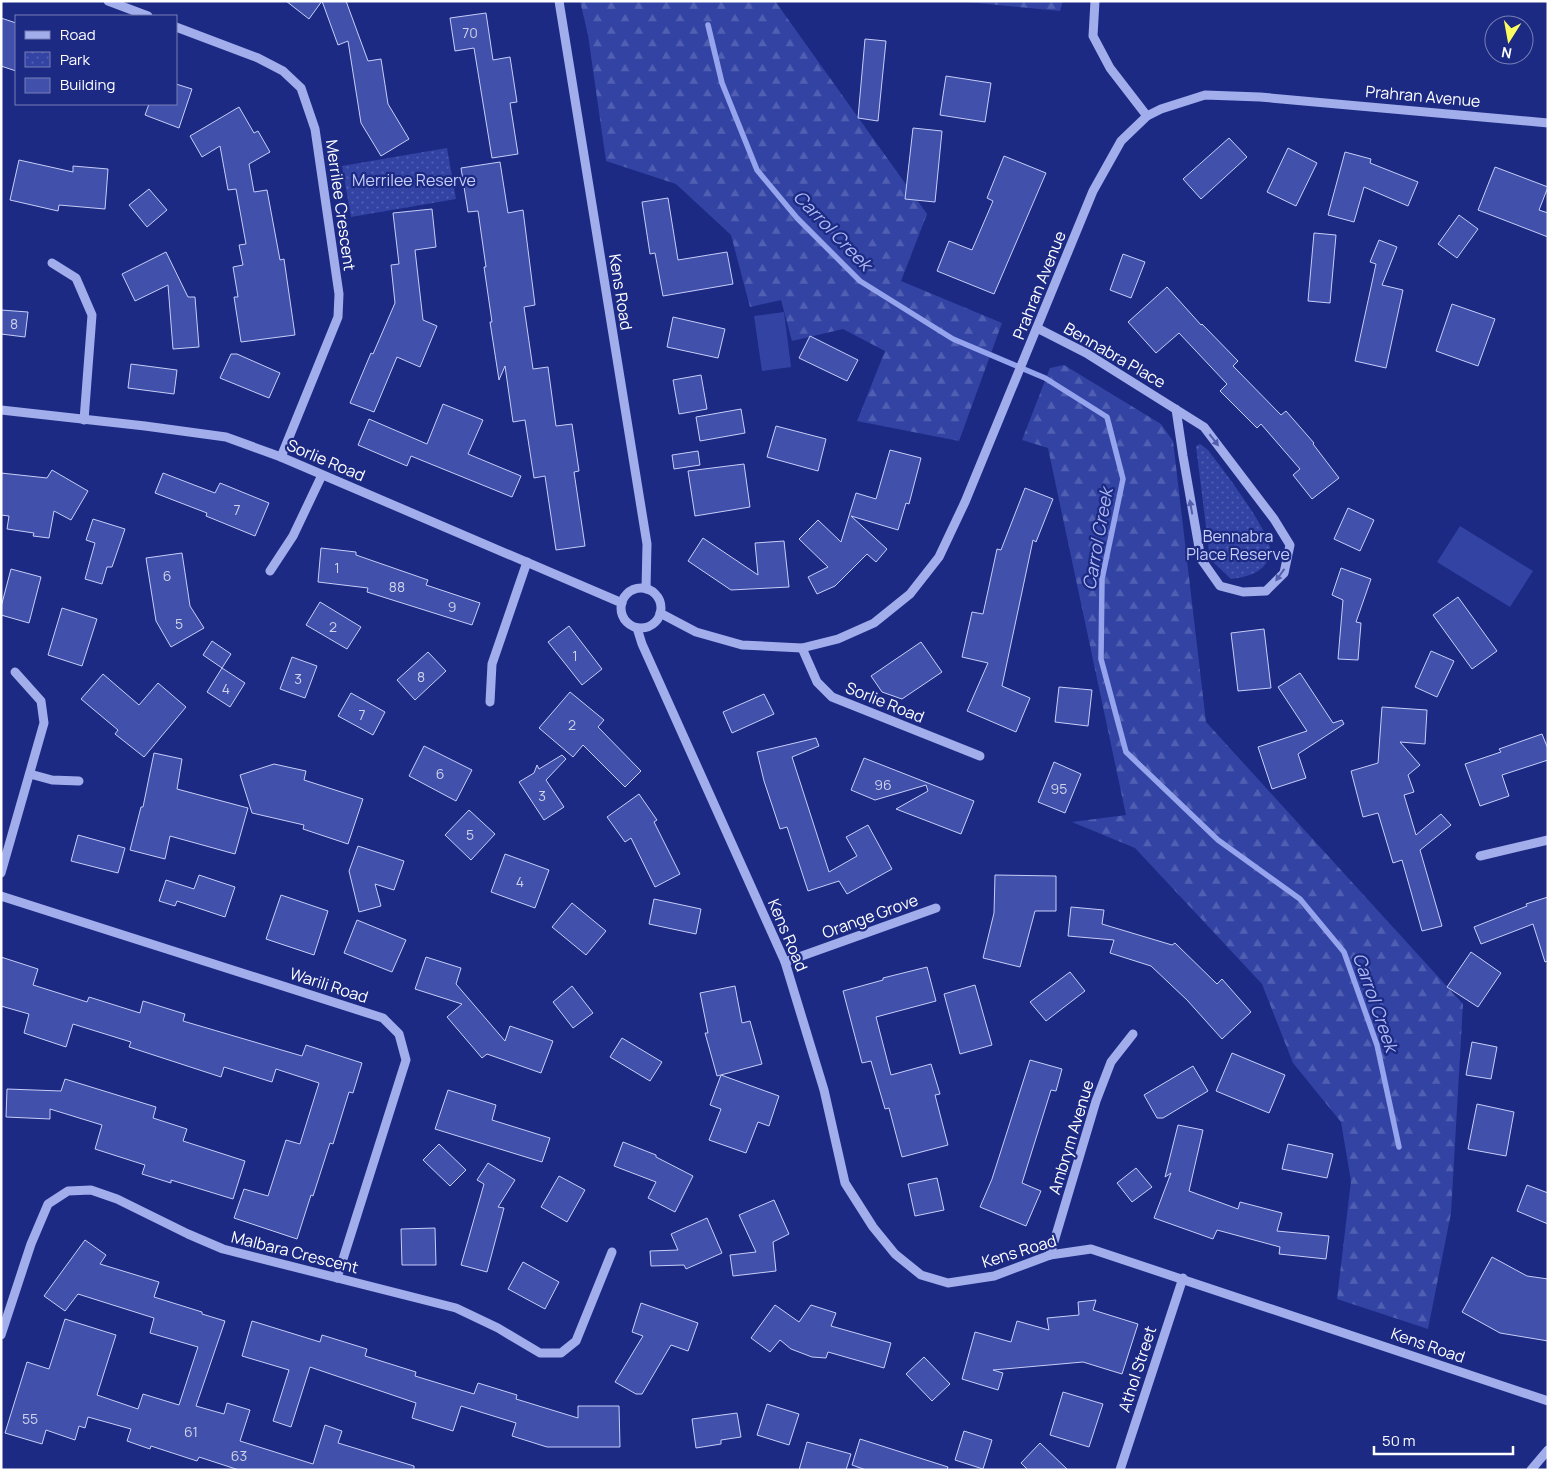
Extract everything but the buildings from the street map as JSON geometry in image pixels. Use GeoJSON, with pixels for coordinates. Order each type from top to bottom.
{"type":"FeatureCollection","features":[{"type":"Feature","properties":{"kind":"street"},"geometry":{"type":"LineString","coordinates":[[108,1],[145,15]]}},
{"type":"Feature","properties":{"kind":"street","name":"Kens Road"},"geometry":{"type":"LineString","coordinates":[[559,1],[647,544],[646,589]]}},
{"type":"Feature","properties":{"kind":"street"},"geometry":{"type":"LineString","coordinates":[[1095,1],[1093,36],[1110,68],[1147,116]]}},
{"type":"Feature","properties":{"kind":"street","name":"Merrilee Crescent"},"geometry":{"type":"LineString","coordinates":[[178,28],[258,58],[283,71],[301,88],[315,129],[339,294],[338,317],[281,457]]}},
{"type":"Feature","properties":{"kind":"street","name":"Prahran Avenue"},"geometry":{"type":"LineString","coordinates":[[660,614],[696,632],[742,645],[802,648],[838,639],[874,623],[910,594],[939,557],[965,502],[1093,191],[1121,140],[1147,116],[1161,109],[1205,95],[1290,100],[1548,123]]}},
{"type":"Feature","properties":{"kind":"street"},"geometry":{"type":"LineString","coordinates":[[52,263],[76,278],[92,315],[84,420]]}},
{"type":"Feature","properties":{"kind":"street","name":"Bennabra Place"},"geometry":{"type":"LineString","coordinates":[[1038,328],[1086,353],[1176,409],[1204,427],[1274,519],[1290,545],[1284,573],[1266,591],[1243,592],[1220,586],[1201,559],[1176,409]]}},
{"type":"Feature","properties":{"kind":"street","name":"Sorlie Road"},"geometry":{"type":"LineString","coordinates":[[1,410],[226,437],[281,457],[622,602]]}},
{"type":"Feature","properties":{"kind":"street"},"geometry":{"type":"LineString","coordinates":[[270,571],[293,536],[322,475]]}},
{"type":"Feature","properties":{"kind":"street"},"geometry":{"type":"LineString","coordinates":[[490,702],[492,664],[527,562]]}},
{"type":"Feature","properties":{"kind":"street"},"geometry":{"type":"LineString","coordinates":[[646,589],[658,597],[661,605],[660,614],[652,625],[637,628],[629,624],[623,616],[622,602],[631,591],[646,589]]}},
{"type":"Feature","properties":{"kind":"street","name":"Kens Road"},"geometry":{"type":"LineString","coordinates":[[637,628],[642,644],[785,962],[824,1090],[845,1183],[873,1227],[895,1254],[921,1275],[948,1284],[994,1276],[1050,1255],[1090,1249],[1183,1278],[1548,1401]]}},
{"type":"Feature","properties":{"kind":"street","name":"Sorlie Road"},"geometry":{"type":"LineString","coordinates":[[802,648],[817,682],[832,697],[980,756]]}},
{"type":"Feature","properties":{"kind":"street"},"geometry":{"type":"LineString","coordinates":[[1,873],[44,723],[41,701],[15,672]]}},
{"type":"Feature","properties":{"kind":"street"},"geometry":{"type":"LineString","coordinates":[[30,774],[52,780],[79,781]]}},
{"type":"Feature","properties":{"kind":"street"},"geometry":{"type":"LineString","coordinates":[[1480,856],[1548,840]]}},
{"type":"Feature","properties":{"kind":"street","name":"Warili Road"},"geometry":{"type":"LineString","coordinates":[[1,896],[383,1018],[399,1034],[406,1060],[337,1278]]}},
{"type":"Feature","properties":{"kind":"street","name":"Orange Grove"},"geometry":{"type":"LineString","coordinates":[[785,962],[936,908]]}},
{"type":"Feature","properties":{"kind":"street","name":"Ambrym Avenue"},"geometry":{"type":"LineString","coordinates":[[1050,1255],[1096,1101],[1111,1062],[1133,1034]]}},
{"type":"Feature","properties":{"kind":"street","name":"Malbara Crescent"},"geometry":{"type":"LineString","coordinates":[[1,1335],[31,1244],[48,1204],[68,1191],[91,1190],[117,1199],[223,1249],[456,1308],[498,1328],[540,1353],[561,1353],[576,1341],[612,1252]]}},
{"type":"Feature","properties":{"kind":"street","name":"Athol Street"},"geometry":{"type":"LineString","coordinates":[[1120,1470],[1183,1278]]}},
{"type":"Feature","properties":{"kind":"street"},"geometry":{"type":"LineString","coordinates":[[1531,1470],[1548,1450]]}},
{"type":"Feature","properties":{"kind":"green space"},"geometry":{"type":"Polygon","coordinates":[[[580,1],[775,1],[927,214],[901,281],[1002,323],[959,441],[857,421],[885,351],[843,329],[792,341],[781,300],[750,307],[731,235],[676,184],[606,161],[588,35],[580,1]]]}},
{"type":"Feature","properties":{"kind":"green space"},"geometry":{"type":"Polygon","coordinates":[[[958,1],[1063,1],[1060,11],[958,1]]]}},
{"type":"Feature","properties":{"kind":"green space","name":"Merrilee Reserve"},"geometry":{"type":"Polygon","coordinates":[[[447,148],[456,199],[351,217],[342,166],[447,148]]]}},
{"type":"Feature","properties":{"kind":"green space"},"geometry":{"type":"Polygon","coordinates":[[[784,312],[791,367],[762,371],[754,316],[784,312]]]}},
{"type":"Feature","properties":{"kind":"green space"},"geometry":{"type":"Polygon","coordinates":[[[1064,365],[1161,424],[1173,441],[1206,722],[1463,1004],[1451,1213],[1428,1329],[1337,1299],[1351,1181],[1341,1122],[1293,1063],[1262,984],[1135,848],[1072,822],[1126,815],[1048,448],[1022,440],[1050,368],[1064,365]]]}},
{"type":"Feature","properties":{"kind":"green space","name":"Bennabra Place Reserve"},"geometry":{"type":"Polygon","coordinates":[[[1200,444],[1208,450],[1245,500],[1268,542],[1270,551],[1265,564],[1261,569],[1250,575],[1231,579],[1210,559],[1196,446],[1200,444]]]}},
{"type":"Feature","properties":{"kind":"green space"},"geometry":{"type":"Polygon","coordinates":[[[1460,526],[1533,571],[1510,607],[1437,562],[1460,526]]]}},
{"type":"Feature","properties":{"kind":"waterway","name":"Carrol Creek"},"geometry":{"type":"LineString","coordinates":[[708,25],[722,83],[757,170],[797,218],[860,281],[953,339],[1045,378],[1107,417],[1123,479],[1102,579],[1101,659],[1126,752],[1218,840],[1300,899],[1344,952],[1377,1045],[1399,1147]]}}]}
